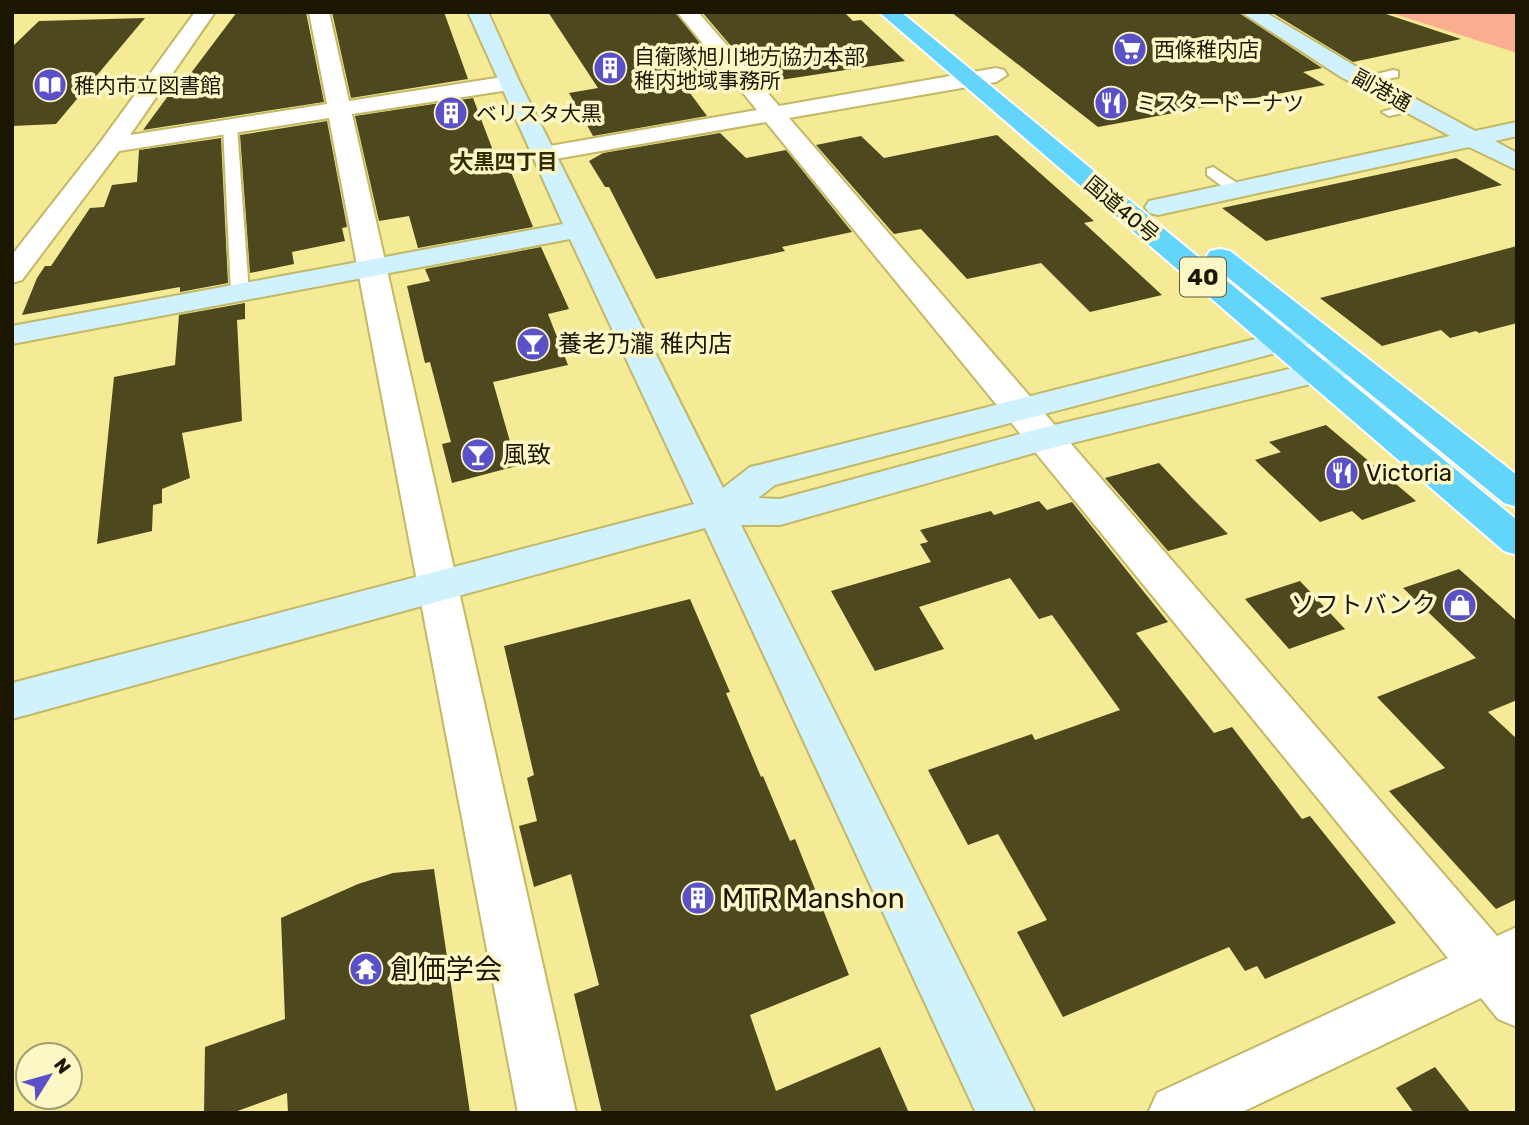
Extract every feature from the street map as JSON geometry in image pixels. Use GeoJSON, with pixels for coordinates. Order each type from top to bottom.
{"type":"FeatureCollection","features":[{"type":"Feature","properties":{"kind":"highway","name":"国道40号"},"geometry":{"type":"LineString","coordinates":[[890,12],[967,80],[1517,541]]}},
{"type":"Feature","properties":{"kind":"highway","name":"国道40号"},"geometry":{"type":"LineString","coordinates":[[919,12],[1314,334],[1517,494]]}},
{"type":"Feature","properties":{"kind":"street"},"geometry":{"type":"LineString","coordinates":[[12,274],[111,145],[205,12]]}},
{"type":"Feature","properties":{"kind":"street"},"geometry":{"type":"LineString","coordinates":[[319,12],[547,1113]]}},
{"type":"Feature","properties":{"kind":"street"},"geometry":{"type":"LineString","coordinates":[[478,12],[509,83],[718,511],[1006,1113]]}},
{"type":"Feature","properties":{"kind":"street"},"geometry":{"type":"LineString","coordinates":[[687,12],[1034,424],[1508,973],[1177,1113]]}},
{"type":"Feature","properties":{"kind":"street","name":"副港通"},"geometry":{"type":"LineString","coordinates":[[1251,12],[1363,79],[1517,163]]}},
{"type":"Feature","properties":{"kind":"street"},"geometry":{"type":"LineString","coordinates":[[544,154],[996,75]]}},
{"type":"Feature","properties":{"kind":"street"},"geometry":{"type":"LineString","coordinates":[[111,145],[509,83]]}},
{"type":"Feature","properties":{"kind":"street"},"geometry":{"type":"LineString","coordinates":[[1158,207],[1517,129]]}},
{"type":"Feature","properties":{"kind":"street"},"geometry":{"type":"LineString","coordinates":[[12,335],[580,229]]}},
{"type":"Feature","properties":{"kind":"street"},"geometry":{"type":"LineString","coordinates":[[12,701],[718,511],[780,512],[1034,424],[1281,342],[1314,334]]}},
{"type":"Feature","properties":{"kind":"street"},"geometry":{"type":"LineString","coordinates":[[1034,424],[1318,373],[1352,364]]}},
{"type":"Feature","properties":{"kind":"lane"},"geometry":{"type":"LineString","coordinates":[[1363,79],[1393,74]]}},
{"type":"Feature","properties":{"kind":"lane"},"geometry":{"type":"LineString","coordinates":[[1389,112],[1413,107]]}},
{"type":"Feature","properties":{"kind":"lane"},"geometry":{"type":"LineString","coordinates":[[230,126],[240,292]]}},
{"type":"Feature","properties":{"kind":"lane"},"geometry":{"type":"LineString","coordinates":[[1213,172],[1237,190]]}},
{"type":"Feature","properties":{"kind":"shaded area"},"geometry":{"type":"Polygon","coordinates":[[[1388,12],[1517,12],[1517,53],[1388,12]]]}},
{"type":"Feature","properties":{"kind":"building"},"geometry":{"type":"Polygon","coordinates":[[[237,12],[306,12],[324,102],[143,130],[168,96],[186,96],[185,81],[237,12]]]}},
{"type":"Feature","properties":{"kind":"building"},"geometry":{"type":"Polygon","coordinates":[[[332,12],[444,12],[468,79],[351,98],[332,12]]]}},
{"type":"Feature","properties":{"kind":"building"},"geometry":{"type":"Polygon","coordinates":[[[548,12],[675,12],[728,78],[684,85],[707,116],[593,136],[569,93],[598,88],[548,12]]]}},
{"type":"Feature","properties":{"kind":"building"},"geometry":{"type":"Polygon","coordinates":[[[702,12],[844,12],[853,21],[861,20],[905,61],[767,82],[758,73],[755,74],[702,12]]]}},
{"type":"Feature","properties":{"kind":"building","name":"西條稚内店"},"geometry":{"type":"Polygon","coordinates":[[[951,12],[1238,12],[1322,68],[1303,72],[1325,85],[1098,127],[951,12]]]}},
{"type":"Feature","properties":{"kind":"building"},"geometry":{"type":"Polygon","coordinates":[[[1271,12],[1380,12],[1461,39],[1353,62],[1271,12]]]}},
{"type":"Feature","properties":{"kind":"building","name":"稚内市立図書館"},"geometry":{"type":"Polygon","coordinates":[[[145,18],[56,124],[12,126],[12,47],[39,21],[145,18]]]}},
{"type":"Feature","properties":{"kind":"building"},"geometry":{"type":"Polygon","coordinates":[[[473,98],[500,169],[509,167],[533,227],[418,248],[409,216],[379,221],[355,116],[473,98]]]}},
{"type":"Feature","properties":{"kind":"building"},"geometry":{"type":"Polygon","coordinates":[[[327,121],[347,227],[342,228],[345,241],[292,252],[294,264],[250,273],[240,135],[327,121]]]}},
{"type":"Feature","properties":{"kind":"building"},"geometry":{"type":"Polygon","coordinates":[[[720,133],[746,158],[786,150],[852,232],[782,247],[785,251],[656,279],[609,187],[605,187],[589,161],[603,153],[720,133]]]}},
{"type":"Feature","properties":{"kind":"building"},"geometry":{"type":"Polygon","coordinates":[[[997,135],[1094,221],[1084,223],[1162,295],[1090,312],[1041,263],[967,279],[921,229],[894,234],[816,145],[861,136],[884,158],[997,135]]]}},
{"type":"Feature","properties":{"kind":"building"},"geometry":{"type":"Polygon","coordinates":[[[221,138],[228,283],[180,292],[180,287],[22,315],[37,278],[45,266],[51,266],[90,208],[104,207],[112,185],[137,182],[139,150],[221,138]]]}},
{"type":"Feature","properties":{"kind":"building"},"geometry":{"type":"Polygon","coordinates":[[[1456,158],[1502,185],[1266,241],[1222,208],[1456,158]]]}},
{"type":"Feature","properties":{"kind":"building"},"geometry":{"type":"Polygon","coordinates":[[[1517,246],[1517,323],[1450,338],[1441,330],[1382,346],[1320,298],[1517,246]]]}},
{"type":"Feature","properties":{"kind":"building"},"geometry":{"type":"Polygon","coordinates":[[[541,247],[569,309],[548,314],[568,365],[493,382],[517,466],[452,483],[442,444],[451,442],[430,362],[425,363],[407,286],[430,281],[425,269],[541,247]]]}},
{"type":"Feature","properties":{"kind":"building"},"geometry":{"type":"Polygon","coordinates":[[[245,303],[245,319],[237,320],[242,421],[182,433],[190,478],[162,489],[162,503],[153,505],[152,531],[97,544],[114,377],[175,365],[179,315],[245,303]]]}},
{"type":"Feature","properties":{"kind":"building"},"geometry":{"type":"Polygon","coordinates":[[[1326,425],[1416,501],[1362,520],[1352,511],[1320,522],[1255,460],[1281,452],[1269,442],[1326,425]]]}},
{"type":"Feature","properties":{"kind":"building"},"geometry":{"type":"Polygon","coordinates":[[[1159,463],[1228,534],[1168,551],[1105,478],[1159,463]]]}},
{"type":"Feature","properties":{"kind":"building"},"geometry":{"type":"Polygon","coordinates":[[[1039,501],[1047,510],[1072,502],[1168,622],[1136,633],[1214,733],[1232,727],[1302,819],[1310,816],[1396,923],[1265,979],[1257,966],[1245,971],[1229,947],[1063,1017],[1017,932],[1047,920],[998,834],[968,845],[928,770],[1032,734],[1035,740],[1120,710],[1052,615],[1039,619],[1010,578],[919,607],[944,649],[875,671],[831,591],[931,562],[920,544],[928,542],[920,530],[991,511],[994,515],[1039,501]]]}},
{"type":"Feature","properties":{"kind":"building"},"geometry":{"type":"Polygon","coordinates":[[[1459,569],[1517,621],[1517,700],[1488,712],[1517,739],[1517,899],[1496,909],[1389,791],[1445,768],[1377,697],[1476,658],[1403,588],[1459,569]]]}},
{"type":"Feature","properties":{"kind":"building"},"geometry":{"type":"Polygon","coordinates":[[[1300,581],[1345,629],[1289,649],[1245,599],[1300,581]]]}},
{"type":"Feature","properties":{"kind":"building"},"geometry":{"type":"Polygon","coordinates":[[[690,599],[730,692],[726,693],[761,777],[763,776],[790,841],[795,839],[849,975],[750,1015],[776,1091],[880,1047],[909,1113],[602,1113],[574,994],[599,985],[571,874],[534,887],[519,826],[537,821],[527,778],[534,775],[504,646],[690,599]]]}},
{"type":"Feature","properties":{"kind":"building","name":"創価学会"},"geometry":{"type":"Polygon","coordinates":[[[434,869],[470,1113],[288,1113],[287,1093],[232,1113],[204,1113],[205,1047],[285,1019],[281,918],[358,884],[393,873],[434,869]]]}},
{"type":"Feature","properties":{"kind":"building"},"geometry":{"type":"Polygon","coordinates":[[[1435,1067],[1471,1113],[1414,1113],[1396,1088],[1435,1067]]]}},
{"type":"Feature","properties":{"kind":"place","name":"西條稚内店"},"geometry":{"type":"Point","coordinates":[1130,49]}},
{"type":"Feature","properties":{"kind":"place","name":"自衛隊旭川地方協力本部 稚内地域事務所"},"geometry":{"type":"Point","coordinates":[610,68]}},
{"type":"Feature","properties":{"kind":"place","name":"稚内市立図書館"},"geometry":{"type":"Point","coordinates":[50,85]}},
{"type":"Feature","properties":{"kind":"place","name":"ミスタードーナツ"},"geometry":{"type":"Point","coordinates":[1111,103]}},
{"type":"Feature","properties":{"kind":"place","name":"ベリスタ大黒"},"geometry":{"type":"Point","coordinates":[451,113]}},
{"type":"Feature","properties":{"kind":"place","name":"養老乃瀧 稚内店"},"geometry":{"type":"Point","coordinates":[533,344]}},
{"type":"Feature","properties":{"kind":"place","name":"風致"},"geometry":{"type":"Point","coordinates":[478,455]}},
{"type":"Feature","properties":{"kind":"place","name":"Victoria"},"geometry":{"type":"Point","coordinates":[1342,473]}},
{"type":"Feature","properties":{"kind":"place","name":"ソフトバンク"},"geometry":{"type":"Point","coordinates":[1460,605]}},
{"type":"Feature","properties":{"kind":"place","name":"MTR Manshon"},"geometry":{"type":"Point","coordinates":[698,898]}},
{"type":"Feature","properties":{"kind":"place","name":"創価学会"},"geometry":{"type":"Point","coordinates":[366,969]}},
{"type":"Feature","properties":{"kind":"district","name":"大黒四丁目"},"geometry":{"type":"Point","coordinates":[505,161]}}]}
